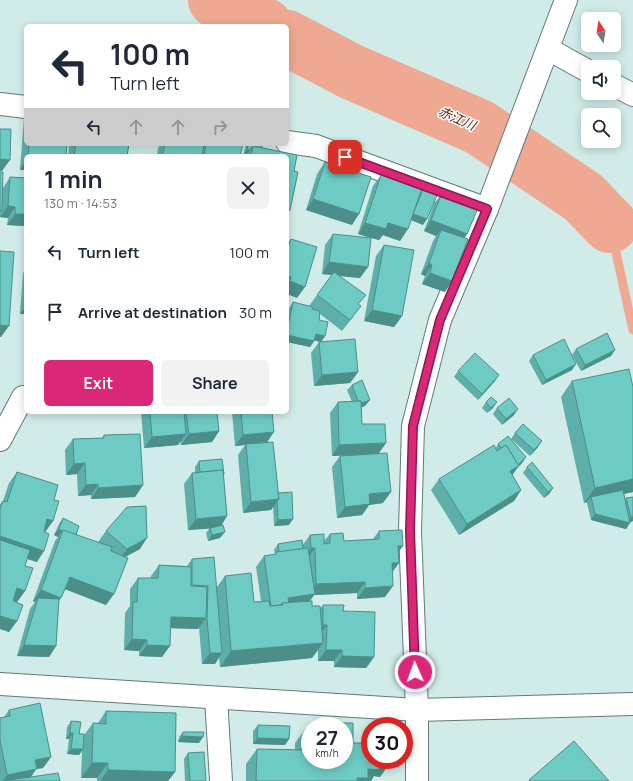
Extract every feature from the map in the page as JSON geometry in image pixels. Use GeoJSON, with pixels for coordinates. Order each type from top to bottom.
{"type":"FeatureCollection","features":[{"type":"Feature","properties":{"kind":"street"},"geometry":{"type":"LineString","coordinates":[[417,781],[410,531],[413,426],[440,320],[487,209],[566,0]]}},
{"type":"Feature","properties":{"kind":"street"},"geometry":{"type":"LineString","coordinates":[[548,50],[581,67]]}},
{"type":"Feature","properties":{"kind":"street"},"geometry":{"type":"LineString","coordinates":[[621,89],[633,95]]}},
{"type":"Feature","properties":{"kind":"street"},"geometry":{"type":"LineString","coordinates":[[0,104],[24,107]]}},
{"type":"Feature","properties":{"kind":"street"},"geometry":{"type":"LineString","coordinates":[[289,142],[316,146],[487,209]]}},
{"type":"Feature","properties":{"kind":"street"},"geometry":{"type":"LineString","coordinates":[[0,440],[23,397]]}},
{"type":"Feature","properties":{"kind":"street"},"geometry":{"type":"LineString","coordinates":[[0,684],[416,710],[633,704]]}},
{"type":"Feature","properties":{"kind":"street"},"geometry":{"type":"LineString","coordinates":[[216,698],[221,781]]}},
{"type":"Feature","properties":{"kind":"building"},"geometry":{"type":"Polygon","coordinates":[[[0,129],[11,129],[10,160],[0,159],[0,129]]]}},
{"type":"Feature","properties":{"kind":"building"},"geometry":{"type":"Polygon","coordinates":[[[29,146],[67,146],[66,154],[28,154],[29,146]]]}},
{"type":"Feature","properties":{"kind":"building"},"geometry":{"type":"Polygon","coordinates":[[[76,146],[129,146],[127,154],[74,154],[76,146]]]}},
{"type":"Feature","properties":{"kind":"building"},"geometry":{"type":"Polygon","coordinates":[[[164,146],[204,146],[202,154],[162,154],[164,146]]]}},
{"type":"Feature","properties":{"kind":"building"},"geometry":{"type":"Polygon","coordinates":[[[206,146],[242,146],[240,154],[204,154],[206,146]]]}},
{"type":"Feature","properties":{"kind":"building"},"geometry":{"type":"Polygon","coordinates":[[[248,146],[253,146],[250,150],[247,150],[248,146]]]}},
{"type":"Feature","properties":{"kind":"building"},"geometry":{"type":"Polygon","coordinates":[[[253,146],[297,155],[294,171],[298,172],[290,210],[289,154],[251,154],[253,146]]]}},
{"type":"Feature","properties":{"kind":"building"},"geometry":{"type":"Polygon","coordinates":[[[325,162],[371,177],[359,214],[313,199],[325,162]]]}},
{"type":"Feature","properties":{"kind":"building"},"geometry":{"type":"Polygon","coordinates":[[[0,172],[3,172],[2,211],[0,211],[0,172]]]}},
{"type":"Feature","properties":{"kind":"building"},"geometry":{"type":"Polygon","coordinates":[[[381,175],[422,188],[408,229],[388,223],[386,229],[365,223],[381,175]]]}},
{"type":"Feature","properties":{"kind":"building"},"geometry":{"type":"Polygon","coordinates":[[[10,177],[24,178],[24,214],[15,214],[15,207],[8,206],[10,177]]]}},
{"type":"Feature","properties":{"kind":"building"},"geometry":{"type":"Polygon","coordinates":[[[424,187],[438,193],[427,219],[413,214],[424,187]]]}},
{"type":"Feature","properties":{"kind":"building"},"geometry":{"type":"Polygon","coordinates":[[[442,193],[478,208],[467,234],[431,220],[442,193]]]}},
{"type":"Feature","properties":{"kind":"building"},"geometry":{"type":"Polygon","coordinates":[[[441,230],[468,239],[452,281],[430,273],[432,265],[429,263],[441,230]]]}},
{"type":"Feature","properties":{"kind":"building"},"geometry":{"type":"Polygon","coordinates":[[[333,234],[371,238],[368,267],[329,262],[333,234]]]}},
{"type":"Feature","properties":{"kind":"building"},"geometry":{"type":"Polygon","coordinates":[[[291,239],[317,247],[305,287],[290,281],[289,244],[291,239]]]}},
{"type":"Feature","properties":{"kind":"building"},"geometry":{"type":"Polygon","coordinates":[[[384,245],[414,250],[402,316],[372,310],[384,245]]]}},
{"type":"Feature","properties":{"kind":"building"},"geometry":{"type":"Polygon","coordinates":[[[0,251],[14,252],[9,326],[0,325],[0,251]]]}},
{"type":"Feature","properties":{"kind":"building"},"geometry":{"type":"Polygon","coordinates":[[[334,272],[366,295],[358,304],[361,306],[350,320],[317,295],[334,272]]]}},
{"type":"Feature","properties":{"kind":"building"},"geometry":{"type":"Polygon","coordinates":[[[293,302],[313,307],[312,309],[320,311],[319,320],[328,322],[325,336],[316,334],[314,341],[289,335],[289,321],[293,302]]]}},
{"type":"Feature","properties":{"kind":"building"},"geometry":{"type":"Polygon","coordinates":[[[607,333],[615,350],[585,365],[576,349],[607,333]]]}},
{"type":"Feature","properties":{"kind":"building"},"geometry":{"type":"Polygon","coordinates":[[[355,339],[358,372],[322,375],[319,342],[355,339]]]}},
{"type":"Feature","properties":{"kind":"building"},"geometry":{"type":"Polygon","coordinates":[[[564,339],[576,364],[546,380],[533,355],[564,339]]]}},
{"type":"Feature","properties":{"kind":"building"},"geometry":{"type":"Polygon","coordinates":[[[475,353],[499,375],[482,394],[458,371],[475,353]]]}},
{"type":"Feature","properties":{"kind":"building"},"geometry":{"type":"Polygon","coordinates":[[[629,369],[633,387],[633,479],[595,488],[572,381],[629,369]]]}},
{"type":"Feature","properties":{"kind":"building"},"geometry":{"type":"Polygon","coordinates":[[[362,380],[370,400],[361,403],[361,401],[358,401],[352,385],[362,380]]]}},
{"type":"Feature","properties":{"kind":"building"},"geometry":{"type":"Polygon","coordinates":[[[491,397],[497,402],[491,408],[486,402],[491,397]]]}},
{"type":"Feature","properties":{"kind":"building"},"geometry":{"type":"Polygon","coordinates":[[[509,398],[518,409],[506,419],[497,408],[509,398]]]}},
{"type":"Feature","properties":{"kind":"building"},"geometry":{"type":"Polygon","coordinates":[[[361,401],[362,424],[385,424],[386,443],[339,445],[338,402],[361,401]]]}},
{"type":"Feature","properties":{"kind":"building"},"geometry":{"type":"Polygon","coordinates":[[[150,414],[184,414],[186,434],[152,437],[150,414]]]}},
{"type":"Feature","properties":{"kind":"building"},"geometry":{"type":"Polygon","coordinates":[[[186,414],[217,414],[219,431],[189,434],[186,414]]]}},
{"type":"Feature","properties":{"kind":"building"},"geometry":{"type":"Polygon","coordinates":[[[241,414],[272,414],[274,432],[243,435],[241,414]]]}},
{"type":"Feature","properties":{"kind":"building"},"geometry":{"type":"Polygon","coordinates":[[[523,424],[542,441],[534,450],[515,433],[523,424]]]}},
{"type":"Feature","properties":{"kind":"building"},"geometry":{"type":"Polygon","coordinates":[[[140,434],[143,485],[98,488],[98,484],[86,485],[85,463],[74,464],[73,439],[104,438],[104,435],[140,434]]]}},
{"type":"Feature","properties":{"kind":"building"},"geometry":{"type":"Polygon","coordinates":[[[508,436],[526,457],[518,465],[506,445],[502,448],[498,444],[508,436]]]}},
{"type":"Feature","properties":{"kind":"building"},"geometry":{"type":"Polygon","coordinates":[[[273,442],[279,499],[251,502],[246,444],[273,442]]]}},
{"type":"Feature","properties":{"kind":"building"},"geometry":{"type":"Polygon","coordinates":[[[494,445],[497,451],[506,445],[519,466],[510,471],[521,490],[467,524],[439,479],[494,445]]]}},
{"type":"Feature","properties":{"kind":"building"},"geometry":{"type":"Polygon","coordinates":[[[387,453],[391,492],[369,494],[370,504],[345,507],[340,456],[387,453]]]}},
{"type":"Feature","properties":{"kind":"building"},"geometry":{"type":"Polygon","coordinates":[[[222,459],[224,474],[223,470],[200,472],[199,461],[222,459]]]}},
{"type":"Feature","properties":{"kind":"building"},"geometry":{"type":"Polygon","coordinates":[[[532,462],[553,488],[548,492],[527,467],[532,462]]]}},
{"type":"Feature","properties":{"kind":"building"},"geometry":{"type":"Polygon","coordinates":[[[223,470],[227,516],[196,519],[192,473],[223,470]]]}},
{"type":"Feature","properties":{"kind":"building"},"geometry":{"type":"Polygon","coordinates":[[[17,472],[58,485],[54,500],[59,501],[53,521],[47,519],[44,532],[49,534],[44,551],[0,536],[0,509],[3,501],[7,502],[17,472]]]}},
{"type":"Feature","properties":{"kind":"building"},"geometry":{"type":"Polygon","coordinates":[[[623,490],[630,523],[595,514],[591,497],[623,490]]]}},
{"type":"Feature","properties":{"kind":"building"},"geometry":{"type":"Polygon","coordinates":[[[292,492],[293,519],[278,520],[278,493],[292,492]]]}},
{"type":"Feature","properties":{"kind":"building"},"geometry":{"type":"Polygon","coordinates":[[[633,497],[633,517],[631,517],[626,498],[633,497]]]}},
{"type":"Feature","properties":{"kind":"building"},"geometry":{"type":"Polygon","coordinates":[[[146,506],[147,538],[127,549],[106,531],[127,507],[146,506]]]}},
{"type":"Feature","properties":{"kind":"building"},"geometry":{"type":"Polygon","coordinates":[[[63,518],[79,526],[76,535],[59,529],[63,518]]]}},
{"type":"Feature","properties":{"kind":"building"},"geometry":{"type":"Polygon","coordinates":[[[223,525],[225,532],[212,535],[210,528],[223,525]]]}},
{"type":"Feature","properties":{"kind":"building"},"geometry":{"type":"Polygon","coordinates":[[[63,530],[112,547],[111,551],[128,558],[114,594],[70,577],[61,598],[41,590],[63,530]]]}},
{"type":"Feature","properties":{"kind":"building"},"geometry":{"type":"Polygon","coordinates":[[[402,530],[403,546],[398,546],[399,563],[392,563],[393,586],[365,588],[365,582],[316,584],[315,548],[311,548],[310,535],[324,534],[324,544],[330,543],[330,534],[343,533],[344,541],[379,539],[379,531],[402,530]]]}},
{"type":"Feature","properties":{"kind":"building"},"geometry":{"type":"Polygon","coordinates":[[[0,540],[30,550],[25,566],[33,568],[25,591],[17,588],[13,601],[23,605],[17,621],[0,616],[0,540]]]}},
{"type":"Feature","properties":{"kind":"building"},"geometry":{"type":"Polygon","coordinates":[[[302,540],[303,549],[279,552],[278,544],[302,540]]]}},
{"type":"Feature","properties":{"kind":"building"},"geometry":{"type":"Polygon","coordinates":[[[308,548],[315,594],[288,598],[289,603],[271,606],[264,556],[276,554],[276,552],[308,548]]]}},
{"type":"Feature","properties":{"kind":"building"},"geometry":{"type":"Polygon","coordinates":[[[214,557],[222,653],[210,653],[207,619],[208,586],[192,585],[192,559],[214,557]]]}},
{"type":"Feature","properties":{"kind":"building"},"geometry":{"type":"Polygon","coordinates":[[[159,565],[191,567],[191,586],[207,587],[206,618],[171,617],[170,646],[147,645],[147,640],[132,639],[133,602],[137,602],[138,578],[158,578],[159,565]]]}},
{"type":"Feature","properties":{"kind":"building"},"geometry":{"type":"Polygon","coordinates":[[[251,573],[254,602],[269,601],[270,606],[283,605],[282,603],[312,601],[312,606],[320,606],[323,643],[231,651],[225,576],[251,573]]]}},
{"type":"Feature","properties":{"kind":"building"},"geometry":{"type":"Polygon","coordinates":[[[38,598],[59,599],[56,646],[24,645],[38,598]]]}},
{"type":"Feature","properties":{"kind":"building"},"geometry":{"type":"Polygon","coordinates":[[[323,605],[344,605],[343,611],[375,612],[374,657],[342,656],[342,650],[326,650],[327,625],[323,625],[323,605]]]}},
{"type":"Feature","properties":{"kind":"building"},"geometry":{"type":"Polygon","coordinates":[[[40,703],[51,757],[35,760],[37,769],[7,775],[0,740],[0,718],[10,716],[9,710],[40,703]]]}},
{"type":"Feature","properties":{"kind":"building"},"geometry":{"type":"Polygon","coordinates":[[[106,711],[176,713],[175,772],[108,770],[108,763],[92,763],[93,723],[106,724],[106,711]]]}},
{"type":"Feature","properties":{"kind":"building"},"geometry":{"type":"Polygon","coordinates":[[[71,721],[81,722],[79,734],[84,734],[83,749],[71,749],[73,733],[70,733],[71,721]]]}},
{"type":"Feature","properties":{"kind":"building"},"geometry":{"type":"Polygon","coordinates":[[[258,725],[290,726],[289,739],[257,738],[258,725]]]}},
{"type":"Feature","properties":{"kind":"building"},"geometry":{"type":"Polygon","coordinates":[[[183,732],[204,732],[203,737],[182,736],[183,732]]]}},
{"type":"Feature","properties":{"kind":"building"},"geometry":{"type":"Polygon","coordinates":[[[574,741],[609,781],[529,780],[574,741]]]}},
{"type":"Feature","properties":{"kind":"building"},"geometry":{"type":"Polygon","coordinates":[[[353,743],[361,743],[361,769],[368,769],[368,778],[357,778],[357,781],[256,781],[257,749],[301,750],[301,769],[353,769],[353,743]]]}},
{"type":"Feature","properties":{"kind":"building"},"geometry":{"type":"Polygon","coordinates":[[[204,752],[206,781],[190,781],[188,753],[204,752]]]}},
{"type":"Feature","properties":{"kind":"building"},"geometry":{"type":"Polygon","coordinates":[[[58,773],[60,781],[10,781],[10,780],[58,773]]]}},
{"type":"Feature","properties":{"kind":"waterway","name":"赤江川"},"geometry":{"type":"LineString","coordinates":[[216,0],[261,24]]}},
{"type":"Feature","properties":{"kind":"waterway","name":"赤江川"},"geometry":{"type":"LineString","coordinates":[[289,39],[352,72],[479,127],[583,197],[610,225]]}},
{"type":"Feature","properties":{"kind":"waterway"},"geometry":{"type":"LineString","coordinates":[[610,225],[633,330]]}},
{"type":"Feature","properties":{"kind":"route"},"geometry":{"type":"LineString","coordinates":[[345,157],[487,209],[440,320],[413,426],[410,531],[415,672]]}}]}
